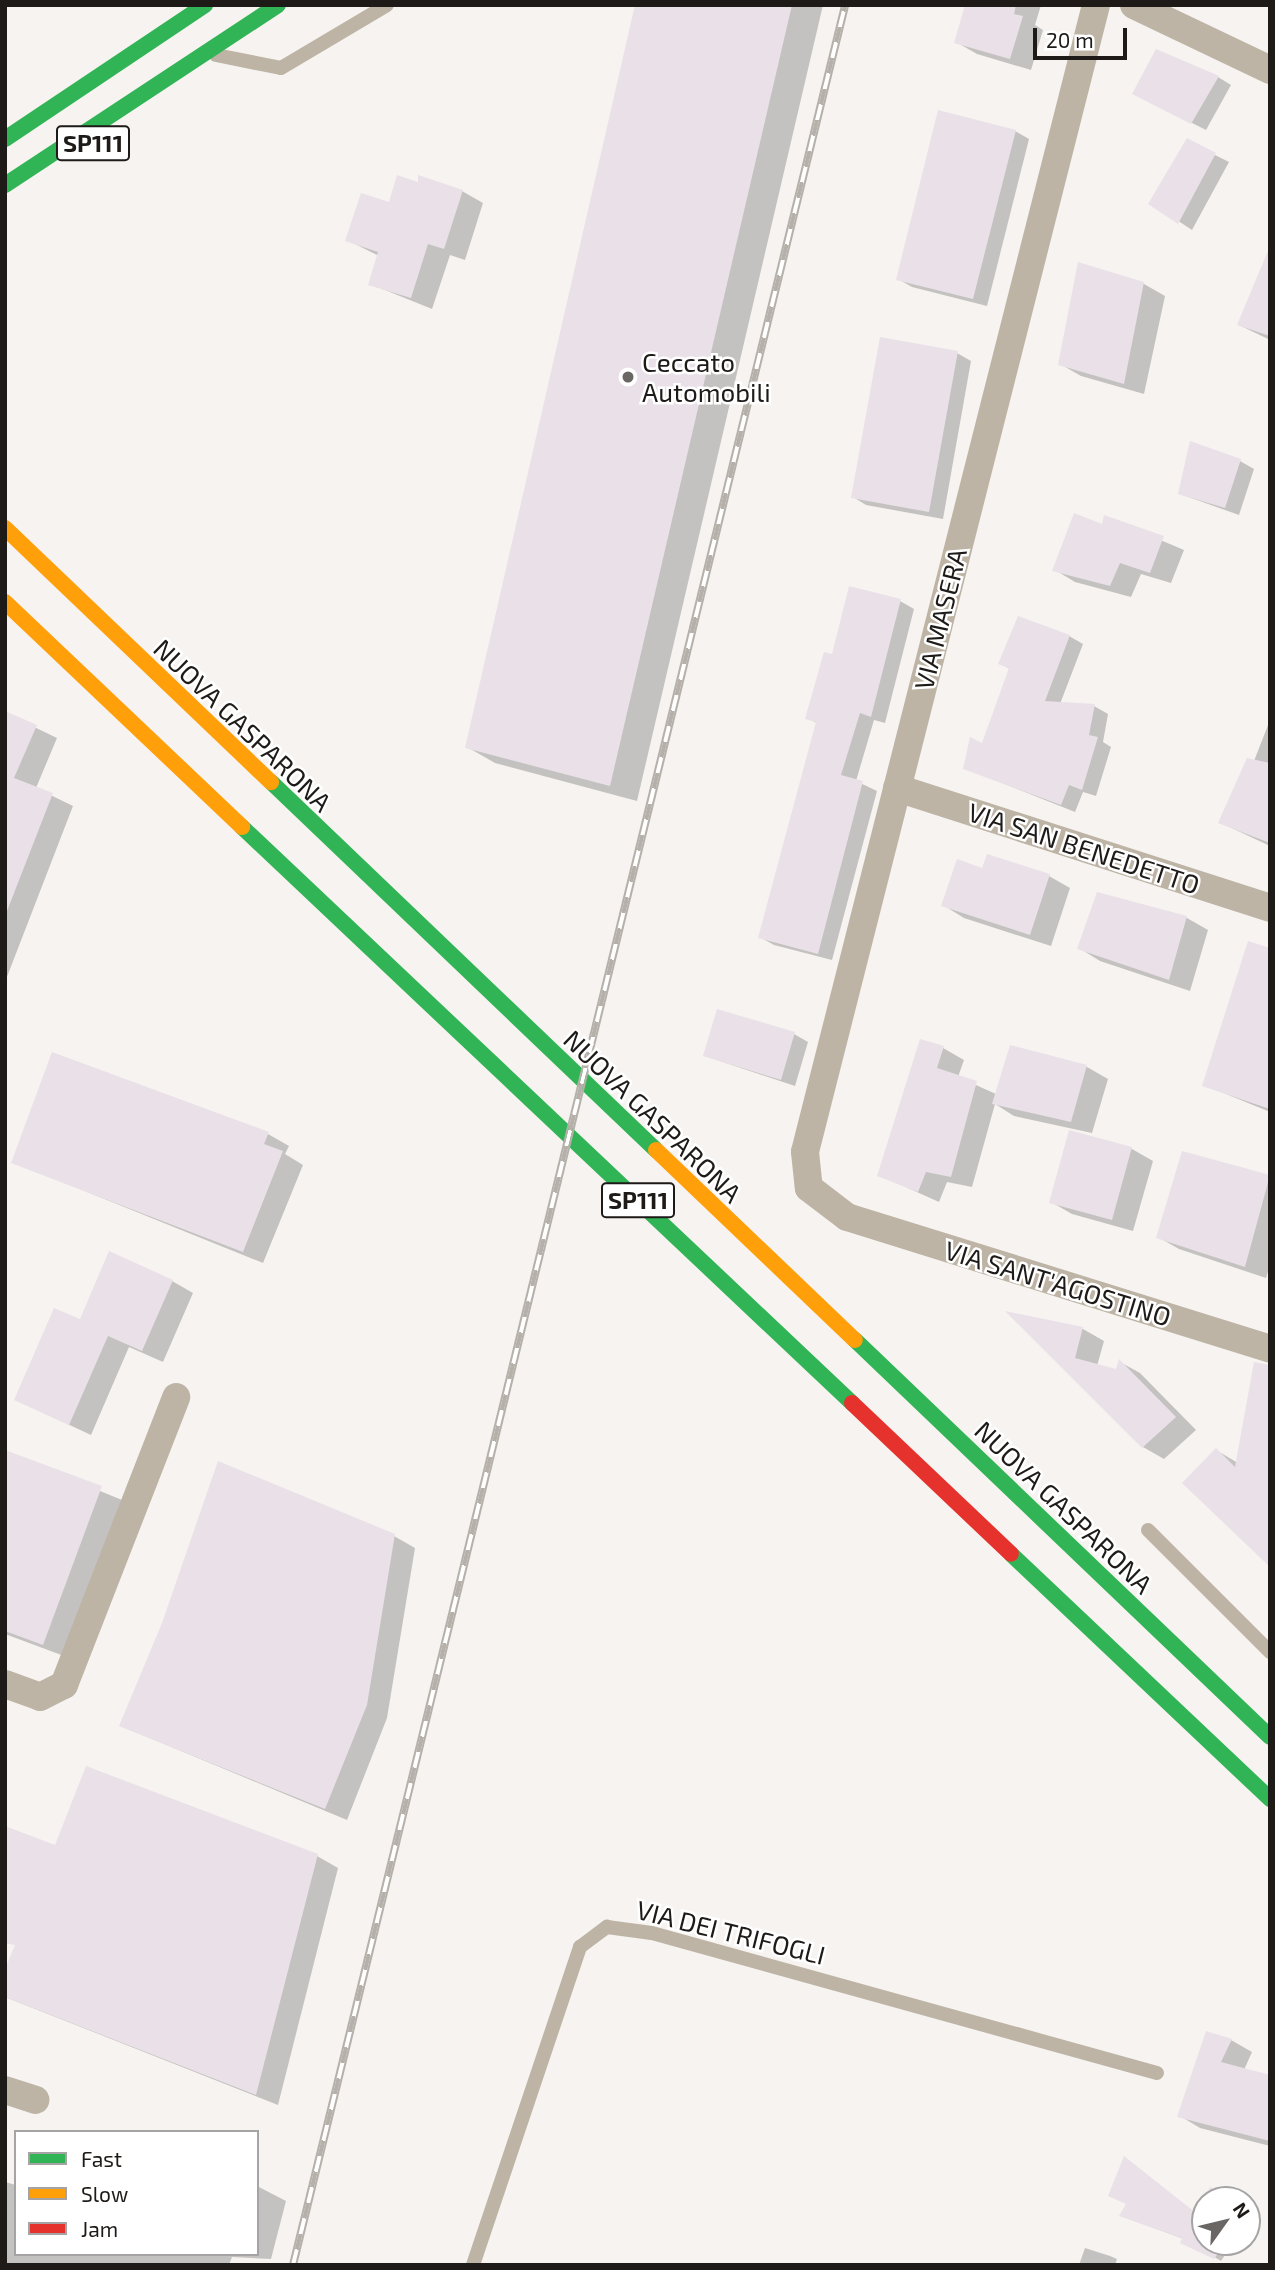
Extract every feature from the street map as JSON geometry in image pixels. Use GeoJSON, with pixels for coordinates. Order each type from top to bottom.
{"type":"FeatureCollection","features":[{"type":"Feature","properties":{"kind":"main road"},"geometry":{"type":"LineString","coordinates":[[5,139],[205,5]]}},
{"type":"Feature","properties":{"kind":"main road"},"geometry":{"type":"LineString","coordinates":[[5,185],[178,74],[278,5]]}},
{"type":"Feature","properties":{"kind":"main road","name":"SP111"},"geometry":{"type":"LineString","coordinates":[[28,191],[178,74]]}},
{"type":"Feature","properties":{"kind":"main road","name":"NUOVA GASPARONA"},"geometry":{"type":"LineString","coordinates":[[5,528],[12,540],[1270,1737]]}},
{"type":"Feature","properties":{"kind":"main road","name":"SP111"},"geometry":{"type":"LineString","coordinates":[[5,602],[1270,1799]]}},
{"type":"Feature","properties":{"kind":"street","name":"VIA MASERA"},"geometry":{"type":"LineString","coordinates":[[847,1217],[809,1188],[804,1152],[1096,5]]}},
{"type":"Feature","properties":{"kind":"street"},"geometry":{"type":"LineString","coordinates":[[1134,5],[1270,70]]}},
{"type":"Feature","properties":{"kind":"street","name":"VIA SAN BENEDETTO"},"geometry":{"type":"LineString","coordinates":[[897,788],[1270,908]]}},
{"type":"Feature","properties":{"kind":"street","name":"VIA SANT'AGOSTINO"},"geometry":{"type":"LineString","coordinates":[[847,1217],[1270,1349]]}},
{"type":"Feature","properties":{"kind":"street"},"geometry":{"type":"LineString","coordinates":[[5,1684],[40,1698],[64,1685],[176,1397]]}},
{"type":"Feature","properties":{"kind":"street"},"geometry":{"type":"LineString","coordinates":[[5,2090],[35,2099]]}},
{"type":"Feature","properties":{"kind":"lane"},"geometry":{"type":"LineString","coordinates":[[208,53],[281,68],[387,5]]}},
{"type":"Feature","properties":{"kind":"lane"},"geometry":{"type":"LineString","coordinates":[[1148,1530],[1270,1652]]}},
{"type":"Feature","properties":{"kind":"lane","name":"VIA DEI TRIFOGLI"},"geometry":{"type":"LineString","coordinates":[[473,2265],[580,1947],[607,1927],[652,1933],[1157,2073]]}},
{"type":"Feature","properties":{"kind":"building","name":"Ceccato Automobili"},"geometry":{"type":"Polygon","coordinates":[[[635,5],[792,5],[610,786],[465,748],[635,5]]]}},
{"type":"Feature","properties":{"kind":"building"},"geometry":{"type":"Polygon","coordinates":[[[965,5],[1016,5],[1014,14],[1023,16],[1010,59],[954,43],[965,5]]]}},
{"type":"Feature","properties":{"kind":"building"},"geometry":{"type":"Polygon","coordinates":[[[1156,49],[1219,76],[1191,124],[1132,94],[1156,49]]]}},
{"type":"Feature","properties":{"kind":"building"},"geometry":{"type":"Polygon","coordinates":[[[938,110],[1016,130],[973,299],[896,280],[938,110]]]}},
{"type":"Feature","properties":{"kind":"building"},"geometry":{"type":"Polygon","coordinates":[[[1187,138],[1216,153],[1178,224],[1148,204],[1187,138]]]}},
{"type":"Feature","properties":{"kind":"building"},"geometry":{"type":"Polygon","coordinates":[[[397,175],[418,182],[418,175],[463,190],[444,249],[428,244],[411,298],[368,285],[378,252],[345,241],[361,193],[389,202],[397,175]]]}},
{"type":"Feature","properties":{"kind":"building"},"geometry":{"type":"Polygon","coordinates":[[[1270,246],[1270,336],[1237,325],[1270,246]]]}},
{"type":"Feature","properties":{"kind":"building"},"geometry":{"type":"Polygon","coordinates":[[[1078,262],[1144,282],[1124,384],[1058,365],[1078,262]]]}},
{"type":"Feature","properties":{"kind":"building"},"geometry":{"type":"Polygon","coordinates":[[[880,337],[958,351],[929,512],[851,498],[880,337]]]}},
{"type":"Feature","properties":{"kind":"building"},"geometry":{"type":"Polygon","coordinates":[[[1190,441],[1241,459],[1225,508],[1178,494],[1190,441]]]}},
{"type":"Feature","properties":{"kind":"building"},"geometry":{"type":"Polygon","coordinates":[[[1074,513],[1102,524],[1104,515],[1164,536],[1150,573],[1120,563],[1110,586],[1052,571],[1074,513]]]}},
{"type":"Feature","properties":{"kind":"building"},"geometry":{"type":"Polygon","coordinates":[[[849,586],[901,599],[871,717],[860,713],[841,775],[863,781],[818,954],[758,938],[816,722],[805,719],[824,652],[832,654],[849,586]]]}},
{"type":"Feature","properties":{"kind":"building"},"geometry":{"type":"Polygon","coordinates":[[[1018,616],[1070,635],[1045,701],[1095,704],[1089,735],[1098,737],[1082,790],[1069,785],[1061,805],[963,769],[970,737],[982,743],[1009,668],[998,664],[1018,616]]]}},
{"type":"Feature","properties":{"kind":"building"},"geometry":{"type":"Polygon","coordinates":[[[5,711],[37,725],[14,778],[53,793],[7,911],[5,711]]]}},
{"type":"Feature","properties":{"kind":"building"},"geometry":{"type":"Polygon","coordinates":[[[1247,758],[1270,763],[1270,843],[1218,823],[1247,758]]]}},
{"type":"Feature","properties":{"kind":"building"},"geometry":{"type":"Polygon","coordinates":[[[987,854],[1050,874],[1030,935],[941,906],[957,859],[982,868],[987,854]]]}},
{"type":"Feature","properties":{"kind":"building"},"geometry":{"type":"Polygon","coordinates":[[[1097,892],[1187,916],[1169,980],[1077,949],[1097,892]]]}},
{"type":"Feature","properties":{"kind":"building"},"geometry":{"type":"Polygon","coordinates":[[[1248,941],[1270,948],[1270,1109],[1202,1086],[1248,941]]]}},
{"type":"Feature","properties":{"kind":"building"},"geometry":{"type":"Polygon","coordinates":[[[717,1009],[795,1032],[781,1080],[703,1056],[717,1009]]]}},
{"type":"Feature","properties":{"kind":"building"},"geometry":{"type":"Polygon","coordinates":[[[920,1039],[944,1046],[937,1068],[977,1081],[951,1177],[926,1172],[918,1192],[877,1176],[920,1039]]]}},
{"type":"Feature","properties":{"kind":"building"},"geometry":{"type":"Polygon","coordinates":[[[1010,1045],[1087,1065],[1071,1122],[992,1104],[1010,1045]]]}},
{"type":"Feature","properties":{"kind":"building"},"geometry":{"type":"Polygon","coordinates":[[[52,1052],[269,1132],[264,1144],[283,1151],[243,1252],[11,1163],[52,1052]]]}},
{"type":"Feature","properties":{"kind":"building"},"geometry":{"type":"Polygon","coordinates":[[[1069,1130],[1132,1147],[1112,1220],[1049,1203],[1069,1130]]]}},
{"type":"Feature","properties":{"kind":"building"},"geometry":{"type":"Polygon","coordinates":[[[1182,1151],[1270,1175],[1245,1267],[1156,1238],[1182,1151]]]}},
{"type":"Feature","properties":{"kind":"building"},"geometry":{"type":"Polygon","coordinates":[[[109,1251],[173,1280],[142,1351],[108,1336],[69,1425],[14,1400],[54,1308],[80,1319],[109,1251]]]}},
{"type":"Feature","properties":{"kind":"building"},"geometry":{"type":"Polygon","coordinates":[[[1005,1311],[1083,1327],[1075,1358],[1116,1369],[1119,1359],[1176,1417],[1142,1448],[1005,1311]]]}},
{"type":"Feature","properties":{"kind":"building"},"geometry":{"type":"Polygon","coordinates":[[[1254,1362],[1270,1365],[1270,1567],[1182,1483],[1216,1448],[1235,1467],[1254,1362]]]}},
{"type":"Feature","properties":{"kind":"building"},"geometry":{"type":"Polygon","coordinates":[[[5,1450],[102,1486],[43,1645],[5,1631],[5,1450]]]}},
{"type":"Feature","properties":{"kind":"building"},"geometry":{"type":"Polygon","coordinates":[[[218,1461],[395,1534],[367,1705],[325,1809],[119,1726],[162,1623],[218,1461]]]}},
{"type":"Feature","properties":{"kind":"building"},"geometry":{"type":"Polygon","coordinates":[[[86,1766],[318,1854],[256,2095],[5,1997],[5,1969],[15,1945],[5,1943],[5,1826],[55,1845],[86,1766]]]}},
{"type":"Feature","properties":{"kind":"building"},"geometry":{"type":"Polygon","coordinates":[[[1206,2031],[1232,2039],[1221,2062],[1270,2075],[1270,2141],[1177,2117],[1206,2031]]]}},
{"type":"Feature","properties":{"kind":"building"},"geometry":{"type":"Polygon","coordinates":[[[1124,2156],[1191,2209],[1191,2248],[1180,2243],[1182,2238],[1119,2216],[1126,2204],[1108,2196],[1124,2156]]]}},
{"type":"Feature","properties":{"kind":"railway"},"geometry":{"type":"LineString","coordinates":[[293,2265],[845,5]]}},
{"type":"Feature","properties":{"kind":"traffic: fast"},"geometry":{"type":"LineString","coordinates":[[5,139],[205,5]]}},
{"type":"Feature","properties":{"kind":"traffic: fast"},"geometry":{"type":"LineString","coordinates":[[5,185],[278,5]]}},
{"type":"Feature","properties":{"kind":"traffic: fast"},"geometry":{"type":"LineString","coordinates":[[271,782],[656,1150]]}},
{"type":"Feature","properties":{"kind":"traffic: fast"},"geometry":{"type":"LineString","coordinates":[[242,827],[852,1403]]}},
{"type":"Feature","properties":{"kind":"traffic: fast"},"geometry":{"type":"LineString","coordinates":[[855,1340],[1270,1737]]}},
{"type":"Feature","properties":{"kind":"traffic: fast"},"geometry":{"type":"LineString","coordinates":[[1011,1554],[1270,1799]]}},
{"type":"Feature","properties":{"kind":"traffic: slow"},"geometry":{"type":"LineString","coordinates":[[5,528],[271,782]]}},
{"type":"Feature","properties":{"kind":"traffic: slow"},"geometry":{"type":"LineString","coordinates":[[5,602],[242,827]]}},
{"type":"Feature","properties":{"kind":"traffic: slow"},"geometry":{"type":"LineString","coordinates":[[656,1150],[855,1340]]}},
{"type":"Feature","properties":{"kind":"traffic: jam"},"geometry":{"type":"LineString","coordinates":[[852,1403],[1011,1554]]}},
{"type":"Feature","properties":{"kind":"place","name":"Ceccato Automobili"},"geometry":{"type":"Point","coordinates":[628,377]}}]}
